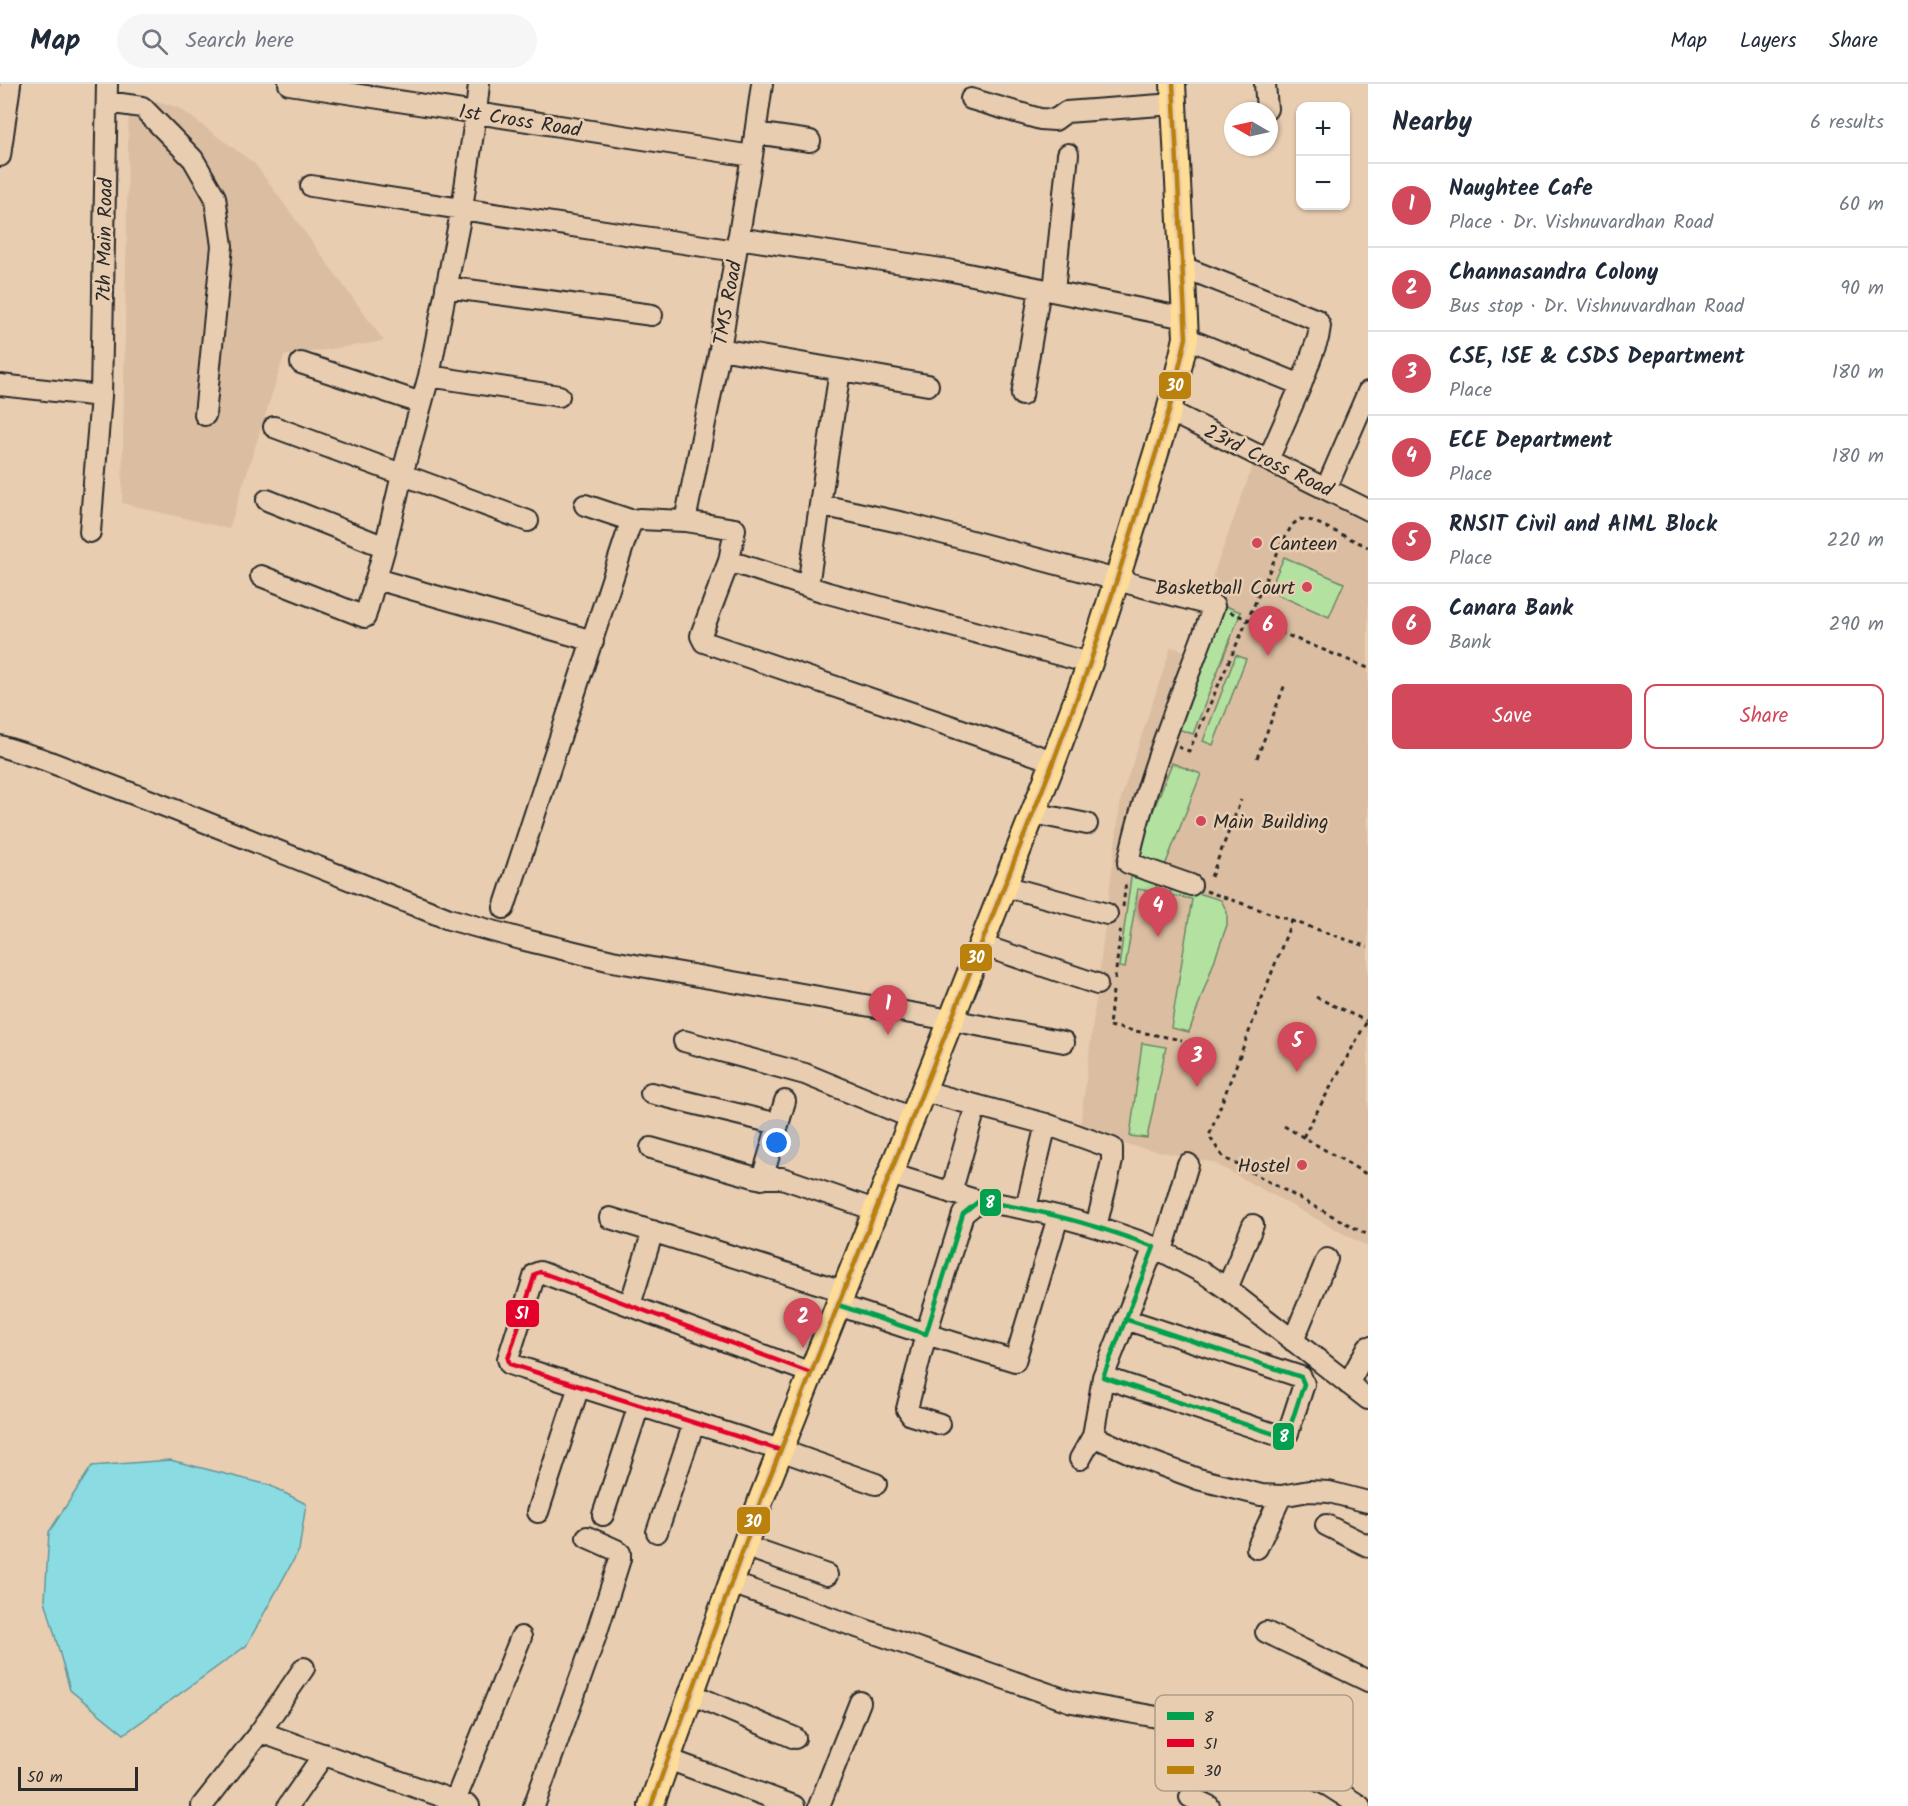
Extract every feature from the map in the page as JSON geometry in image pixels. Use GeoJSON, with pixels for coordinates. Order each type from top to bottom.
{"type":"FeatureCollection","features":[{"type":"Feature","properties":{"kind":"main road"},"geometry":{"type":"LineString","coordinates":[[651,1806],[780,1450],[1033,813],[1090,663],[1169,411],[1185,328],[1173,94]]}},
{"type":"Feature","properties":{"kind":"street"},"geometry":{"type":"LineString","coordinates":[[0,156],[9,84]]}},
{"type":"Feature","properties":{"kind":"street","name":"1st Cross Road"},"geometry":{"type":"LineString","coordinates":[[289,84],[752,156]]}},
{"type":"Feature","properties":{"kind":"street"},"geometry":{"type":"LineString","coordinates":[[261,576],[365,617],[429,376],[462,208],[479,84]]}},
{"type":"Feature","properties":{"kind":"street","name":"TMS Road"},"geometry":{"type":"LineString","coordinates":[[685,521],[720,349],[762,84]]}},
{"type":"Feature","properties":{"kind":"street"},"geometry":{"type":"LineString","coordinates":[[1265,84],[1266,102]]}},
{"type":"Feature","properties":{"kind":"street"},"geometry":{"type":"LineString","coordinates":[[107,93],[142,107],[193,159],[215,197],[222,246],[205,415]]}},
{"type":"Feature","properties":{"kind":"street","name":"7th Main Road"},"geometry":{"type":"LineString","coordinates":[[90,532],[101,396],[107,93]]}},
{"type":"Feature","properties":{"kind":"street"},"geometry":{"type":"LineString","coordinates":[[971,99],[1032,117],[1054,120],[1066,112],[1173,94]]}},
{"type":"Feature","properties":{"kind":"street"},"geometry":{"type":"LineString","coordinates":[[755,133],[810,141]]}},
{"type":"Feature","properties":{"kind":"street"},"geometry":{"type":"LineString","coordinates":[[1022,395],[1047,290],[1068,154]]}},
{"type":"Feature","properties":{"kind":"street"},"geometry":{"type":"LineString","coordinates":[[312,186],[462,208],[948,270],[1047,290],[1185,328],[1301,385]]}},
{"type":"Feature","properties":{"kind":"street"},"geometry":{"type":"LineString","coordinates":[[1183,267],[1317,320],[1320,326],[1301,385],[1268,460]]}},
{"type":"Feature","properties":{"kind":"street"},"geometry":{"type":"LineString","coordinates":[[446,287],[652,315]]}},
{"type":"Feature","properties":{"kind":"street"},"geometry":{"type":"LineString","coordinates":[[720,349],[928,385]]}},
{"type":"Feature","properties":{"kind":"street"},"geometry":{"type":"LineString","coordinates":[[301,363],[421,403]]}},
{"type":"Feature","properties":{"kind":"street"},"geometry":{"type":"LineString","coordinates":[[808,586],[840,370]]}},
{"type":"Feature","properties":{"kind":"street"},"geometry":{"type":"LineString","coordinates":[[429,376],[559,396]]}},
{"type":"Feature","properties":{"kind":"street"},"geometry":{"type":"LineString","coordinates":[[0,386],[101,396]]}},
{"type":"Feature","properties":{"kind":"street"},"geometry":{"type":"LineString","coordinates":[[1326,489],[1368,392]]}},
{"type":"Feature","properties":{"kind":"street","name":"23rd Cross Road"},"geometry":{"type":"LineString","coordinates":[[1169,411],[1368,509]]}},
{"type":"Feature","properties":{"kind":"street"},"geometry":{"type":"LineString","coordinates":[[274,427],[528,521]]}},
{"type":"Feature","properties":{"kind":"street"},"geometry":{"type":"LineString","coordinates":[[267,500],[385,547]]}},
{"type":"Feature","properties":{"kind":"street"},"geometry":{"type":"LineString","coordinates":[[820,505],[904,523],[1214,606],[1164,742],[1134,836],[1128,863],[1191,885]]}},
{"type":"Feature","properties":{"kind":"street"},"geometry":{"type":"LineString","coordinates":[[585,506],[633,522]]}},
{"type":"Feature","properties":{"kind":"street"},"geometry":{"type":"LineString","coordinates":[[504,908],[629,528],[639,519],[685,521],[735,529],[729,561],[702,632],[704,642],[1053,761]]}},
{"type":"Feature","properties":{"kind":"street"},"geometry":{"type":"LineString","coordinates":[[729,561],[808,586],[1090,663]]}},
{"type":"Feature","properties":{"kind":"street"},"geometry":{"type":"LineString","coordinates":[[376,579],[593,641]]}},
{"type":"Feature","properties":{"kind":"street"},"geometry":{"type":"LineString","coordinates":[[0,746],[42,759],[449,919],[612,961],[1064,1042]]}},
{"type":"Feature","properties":{"kind":"street"},"geometry":{"type":"LineString","coordinates":[[1033,813],[1087,824]]}},
{"type":"Feature","properties":{"kind":"street"},"geometry":{"type":"LineString","coordinates":[[1004,885],[1117,915]]}},
{"type":"Feature","properties":{"kind":"street"},"geometry":{"type":"LineString","coordinates":[[981,945],[1108,985]]}},
{"type":"Feature","properties":{"kind":"street"},"geometry":{"type":"LineString","coordinates":[[684,1041],[805,1074],[912,1118]]}},
{"type":"Feature","properties":{"kind":"street"},"geometry":{"type":"LineString","coordinates":[[923,1091],[1046,1124],[1112,1148],[1112,1161],[1096,1227]]}},
{"type":"Feature","properties":{"kind":"street"},"geometry":{"type":"LineString","coordinates":[[651,1093],[778,1124]]}},
{"type":"Feature","properties":{"kind":"street"},"geometry":{"type":"LineString","coordinates":[[762,1179],[785,1101]]}},
{"type":"Feature","properties":{"kind":"street"},"geometry":{"type":"LineString","coordinates":[[951,1193],[976,1105]]}},
{"type":"Feature","properties":{"kind":"street"},"geometry":{"type":"LineString","coordinates":[[1026,1209],[1046,1124]]}},
{"type":"Feature","properties":{"kind":"street"},"geometry":{"type":"LineString","coordinates":[[651,1148],[757,1179],[782,1178],[875,1210]]}},
{"type":"Feature","properties":{"kind":"street"},"geometry":{"type":"LineString","coordinates":[[1080,1459],[1093,1436],[1103,1377],[1125,1319],[1158,1249],[1188,1164]]}},
{"type":"Feature","properties":{"kind":"street"},"geometry":{"type":"LineString","coordinates":[[890,1174],[979,1201],[1026,1209],[1096,1227],[1158,1249],[1227,1289],[1368,1399]]}},
{"type":"Feature","properties":{"kind":"street"},"geometry":{"type":"LineString","coordinates":[[940,1424],[911,1415],[907,1409],[926,1334],[963,1214],[979,1201]]}},
{"type":"Feature","properties":{"kind":"street"},"geometry":{"type":"LineString","coordinates":[[610,1218],[841,1298],[926,1334],[1016,1361],[1058,1217]]}},
{"type":"Feature","properties":{"kind":"street"},"geometry":{"type":"LineString","coordinates":[[1227,1289],[1253,1225]]}},
{"type":"Feature","properties":{"kind":"street"},"geometry":{"type":"LineString","coordinates":[[630,1305],[653,1232]]}},
{"type":"Feature","properties":{"kind":"street"},"geometry":{"type":"LineString","coordinates":[[1293,1341],[1327,1258]]}},
{"type":"Feature","properties":{"kind":"street"},"geometry":{"type":"LineString","coordinates":[[811,1373],[540,1272],[535,1274],[508,1362],[780,1450],[876,1484]]}},
{"type":"Feature","properties":{"kind":"street"},"geometry":{"type":"LineString","coordinates":[[1103,1377],[1283,1437],[1288,1433],[1304,1379],[1125,1319]]}},
{"type":"Feature","properties":{"kind":"street"},"geometry":{"type":"LineString","coordinates":[[1348,1384],[1368,1347]]}},
{"type":"Feature","properties":{"kind":"street"},"geometry":{"type":"LineString","coordinates":[[538,1512],[579,1386]]}},
{"type":"Feature","properties":{"kind":"street"},"geometry":{"type":"LineString","coordinates":[[603,1515],[639,1405]]}},
{"type":"Feature","properties":{"kind":"street"},"geometry":{"type":"LineString","coordinates":[[657,1532],[694,1423]]}},
{"type":"Feature","properties":{"kind":"street"},"geometry":{"type":"LineString","coordinates":[[1093,1436],[1139,1457],[1198,1479],[1261,1495],[1281,1496],[1309,1491],[1329,1492],[1368,1502]]}},
{"type":"Feature","properties":{"kind":"street"},"geometry":{"type":"LineString","coordinates":[[1257,1548],[1281,1496]]}},
{"type":"Feature","properties":{"kind":"street"},"geometry":{"type":"LineString","coordinates":[[1326,1525],[1368,1546]]}},
{"type":"Feature","properties":{"kind":"street"},"geometry":{"type":"LineString","coordinates":[[534,1806],[596,1635],[620,1559],[620,1553],[616,1550],[587,1537]]}},
{"type":"Feature","properties":{"kind":"street"},"geometry":{"type":"LineString","coordinates":[[744,1546],[827,1575]]}},
{"type":"Feature","properties":{"kind":"street"},"geometry":{"type":"LineString","coordinates":[[731,1584],[1072,1702],[1155,1717]]}},
{"type":"Feature","properties":{"kind":"street"},"geometry":{"type":"LineString","coordinates":[[1266,1632],[1368,1681]]}},
{"type":"Feature","properties":{"kind":"street"},"geometry":{"type":"LineString","coordinates":[[260,1731],[459,1804],[521,1637]]}},
{"type":"Feature","properties":{"kind":"street"},"geometry":{"type":"LineString","coordinates":[[202,1806],[260,1731],[304,1668]]}},
{"type":"Feature","properties":{"kind":"street"},"geometry":{"type":"LineString","coordinates":[[692,1694],[795,1738]]}},
{"type":"Feature","properties":{"kind":"street"},"geometry":{"type":"LineString","coordinates":[[819,1806],[860,1702]]}},
{"type":"Feature","properties":{"kind":"street"},"geometry":{"type":"LineString","coordinates":[[288,1806],[324,1754]]}},
{"type":"Feature","properties":{"kind":"street"},"geometry":{"type":"LineString","coordinates":[[668,1759],[794,1806]]}},
{"type":"Feature","properties":{"kind":"street"},"geometry":{"type":"LineString","coordinates":[[1337,1791],[1360,1806]]}},
{"type":"Feature","properties":{"kind":"street"},"geometry":{"type":"LineString","coordinates":[[1190,1797],[1209,1806]]}},
{"type":"Feature","properties":{"kind":"path"},"geometry":{"type":"LineString","coordinates":[[1164,742],[1189,751],[1280,548],[1293,525],[1300,519],[1313,521],[1368,547]]}},
{"type":"Feature","properties":{"kind":"path"},"geometry":{"type":"LineString","coordinates":[[1214,606],[1368,668]]}},
{"type":"Feature","properties":{"kind":"path"},"geometry":{"type":"LineString","coordinates":[[1257,758],[1285,684]]}},
{"type":"Feature","properties":{"kind":"path"},"geometry":{"type":"LineString","coordinates":[[1211,877],[1241,800]]}},
{"type":"Feature","properties":{"kind":"path"},"geometry":{"type":"LineString","coordinates":[[1128,863],[1117,915],[1108,985],[1109,1026],[1182,1040]]}},
{"type":"Feature","properties":{"kind":"path"},"geometry":{"type":"LineString","coordinates":[[1191,885],[1368,947]]}},
{"type":"Feature","properties":{"kind":"path"},"geometry":{"type":"LineString","coordinates":[[1292,920],[1209,1136],[1223,1157],[1368,1234]]}},
{"type":"Feature","properties":{"kind":"path"},"geometry":{"type":"LineString","coordinates":[[1303,1137],[1367,1021],[1316,997]]}},
{"type":"Feature","properties":{"kind":"path"},"geometry":{"type":"LineString","coordinates":[[1284,1126],[1368,1175]]}},
{"type":"Feature","properties":{"kind":"shaded area"},"geometry":{"type":"Polygon","coordinates":[[[129,92],[179,108],[255,164],[384,341],[284,356],[229,529],[122,503],[129,92]]]}},
{"type":"Feature","properties":{"kind":"shaded area"},"geometry":{"type":"Polygon","coordinates":[[[1254,462],[1368,524],[1368,1247],[1212,1162],[1079,1135],[1121,798],[1171,647],[1186,651],[1254,462]]]}},
{"type":"Feature","properties":{"kind":"green space","name":"Basketball Court"},"geometry":{"type":"Polygon","coordinates":[[[1284,557],[1344,583],[1329,617],[1269,591],[1284,557]]]}},
{"type":"Feature","properties":{"kind":"green space"},"geometry":{"type":"Polygon","coordinates":[[[1225,606],[1241,612],[1193,734],[1178,729],[1225,606]]]}},
{"type":"Feature","properties":{"kind":"green space"},"geometry":{"type":"Polygon","coordinates":[[[1236,655],[1246,659],[1213,745],[1203,741],[1236,655]]]}},
{"type":"Feature","properties":{"kind":"green space"},"geometry":{"type":"Polygon","coordinates":[[[1172,763],[1201,774],[1164,868],[1135,857],[1172,763]]]}},
{"type":"Feature","properties":{"kind":"green space"},"geometry":{"type":"Polygon","coordinates":[[[1131,877],[1157,882],[1155,892],[1138,889],[1125,968],[1119,967],[1131,877]]]}},
{"type":"Feature","properties":{"kind":"green space"},"geometry":{"type":"Polygon","coordinates":[[[1172,885],[1221,900],[1227,912],[1227,925],[1189,1032],[1171,1028],[1192,899],[1170,895],[1172,885]]]}},
{"type":"Feature","properties":{"kind":"green space"},"geometry":{"type":"Polygon","coordinates":[[[1142,1043],[1166,1047],[1147,1138],[1130,1136],[1142,1043]]]}},
{"type":"Feature","properties":{"kind":"water"},"geometry":{"type":"Polygon","coordinates":[[[170,1460],[269,1485],[306,1504],[299,1550],[246,1646],[124,1734],[70,1690],[45,1600],[49,1532],[92,1466],[170,1460]]]}},
{"type":"Feature","properties":{"kind":"transit line","name":"30"},"geometry":{"type":"LineString","coordinates":[[651,1806],[762,1497],[1049,773],[1090,663],[1169,411],[1186,338],[1173,84]]}},
{"type":"Feature","properties":{"kind":"transit line","name":"8"},"geometry":{"type":"LineString","coordinates":[[838,1305],[926,1334],[963,1214],[979,1201],[1023,1208],[1089,1225],[1154,1247],[1103,1377],[1283,1437],[1288,1433],[1304,1384],[1301,1377],[1125,1319]]}},
{"type":"Feature","properties":{"kind":"transit line","name":"51"},"geometry":{"type":"LineString","coordinates":[[780,1450],[510,1364],[508,1359],[535,1274],[540,1272],[811,1373]]}},
{"type":"Feature","properties":{"kind":"place","name":"Canteen"},"geometry":{"type":"Point","coordinates":[1257,543]}},
{"type":"Feature","properties":{"kind":"place","name":"Basketball Court"},"geometry":{"type":"Point","coordinates":[1307,587]}},
{"type":"Feature","properties":{"kind":"place","name":"Canara Bank"},"geometry":{"type":"Point","coordinates":[1268,656]}},
{"type":"Feature","properties":{"kind":"place","name":"Main Building"},"geometry":{"type":"Point","coordinates":[1201,821]}},
{"type":"Feature","properties":{"kind":"place","name":"ECE Department"},"geometry":{"type":"Point","coordinates":[1158,937]}},
{"type":"Feature","properties":{"kind":"place","name":"Naughtee Cafe"},"geometry":{"type":"Point","coordinates":[888,1035]}},
{"type":"Feature","properties":{"kind":"place","name":"RNSIT Civil and AIML Block"},"geometry":{"type":"Point","coordinates":[1297,1072]}},
{"type":"Feature","properties":{"kind":"place","name":"CSE, ISE & CSDS Department"},"geometry":{"type":"Point","coordinates":[1197,1087]}},
{"type":"Feature","properties":{"kind":"place","name":"Hostel"},"geometry":{"type":"Point","coordinates":[1302,1165]}},
{"type":"Feature","properties":{"kind":"place","name":"Channasandra Colony"},"geometry":{"type":"Point","coordinates":[803,1348]}}]}
